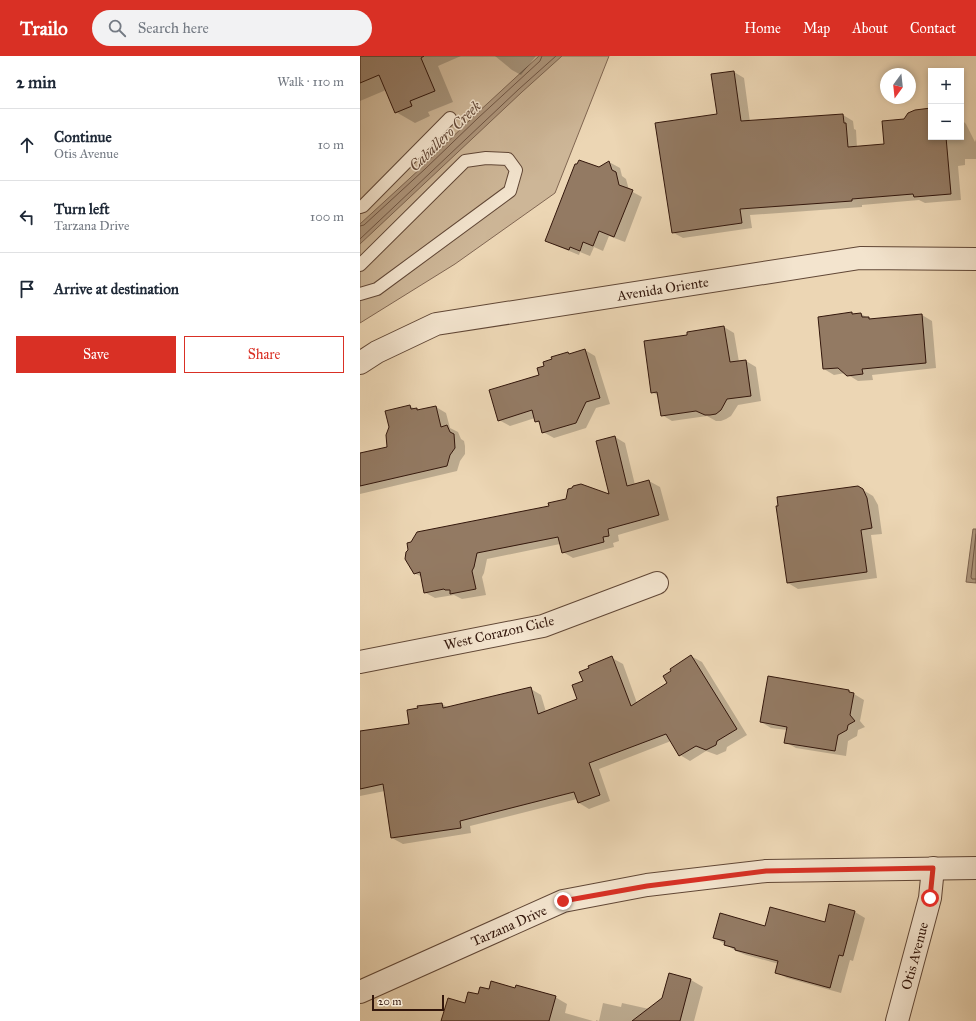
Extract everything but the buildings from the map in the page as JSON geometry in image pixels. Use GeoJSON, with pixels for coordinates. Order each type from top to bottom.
{"type":"FeatureCollection","features":[{"type":"Feature","properties":{"kind":"street","name":"Avenida Oriente"},"geometry":{"type":"LineString","coordinates":[[360,363],[377,352],[436,324],[860,258],[976,259]]}},
{"type":"Feature","properties":{"kind":"street","name":"West Corazon Cicle"},"geometry":{"type":"LineString","coordinates":[[360,662],[543,626],[656,583]]}},
{"type":"Feature","properties":{"kind":"street","name":"Otis Avenue"},"geometry":{"type":"LineString","coordinates":[[897,1021],[930,898],[933,868]]}},
{"type":"Feature","properties":{"kind":"street","name":"Tarzana Drive"},"geometry":{"type":"LineString","coordinates":[[360,992],[563,901],[647,886],[766,871],[976,868]]}},
{"type":"Feature","properties":{"kind":"lane"},"geometry":{"type":"LineString","coordinates":[[360,207],[363,206],[450,118]]}},
{"type":"Feature","properties":{"kind":"lane"},"geometry":{"type":"LineString","coordinates":[[360,265],[465,161],[486,158],[508,159],[516,170],[510,190],[377,289],[360,294]]}},
{"type":"Feature","properties":{"kind":"shaded area"},"geometry":{"type":"Polygon","coordinates":[[[360,56],[609,56],[555,193],[455,264],[360,323],[360,56]]]}},
{"type":"Feature","properties":{"kind":"water"},"geometry":{"type":"Polygon","coordinates":[[[539,56],[562,56],[360,244],[360,224],[539,56]]]}},
{"type":"Feature","properties":{"kind":"water"},"geometry":{"type":"Polygon","coordinates":[[[973,529],[976,529],[976,583],[966,582],[973,529]]]}},
{"type":"Feature","properties":{"kind":"route"},"geometry":{"type":"LineString","coordinates":[[563,901],[647,886],[766,871],[933,868],[930,898]]}},
{"type":"Feature","properties":{"kind":"water label","name":"Caballero Creek"},"geometry":{"type":"Point","coordinates":[445,136]}}]}
